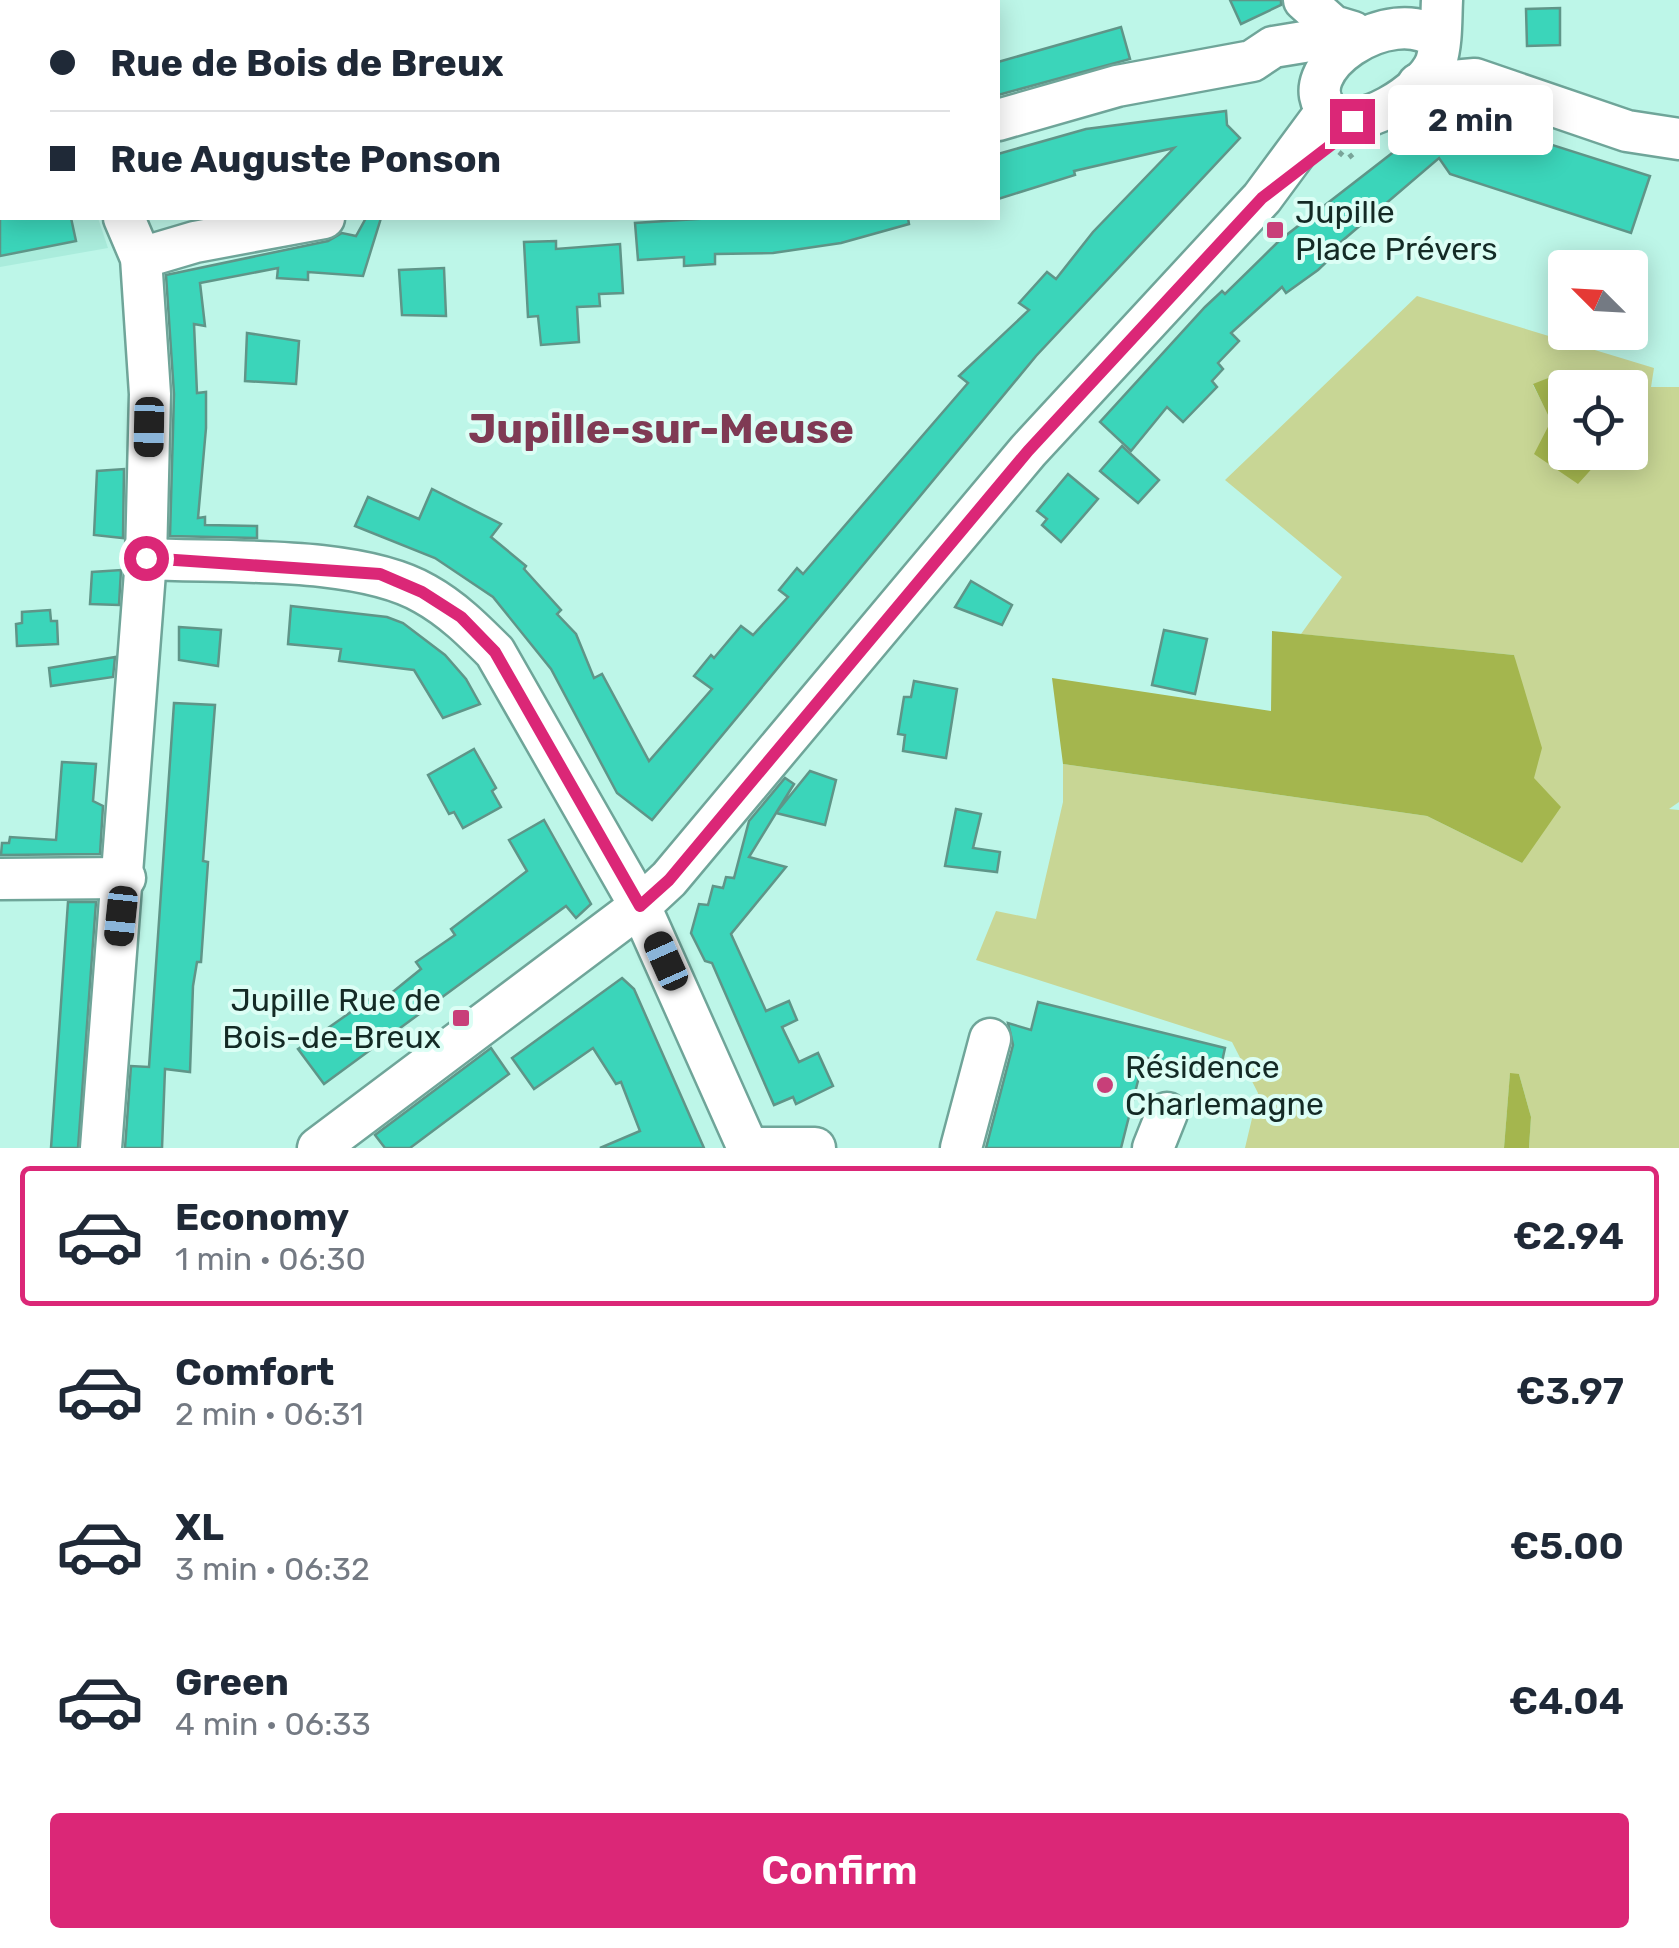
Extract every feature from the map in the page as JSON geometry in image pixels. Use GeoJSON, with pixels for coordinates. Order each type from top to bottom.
{"type":"FeatureCollection","features":[{"type":"Feature","properties":{"kind":"street"},"geometry":{"type":"LineString","coordinates":[[1304,0],[1333,26],[1366,22]]}},
{"type":"Feature","properties":{"kind":"street"},"geometry":{"type":"LineString","coordinates":[[1252,61],[1370,118],[1432,70],[1442,0]]}},
{"type":"Feature","properties":{"kind":"street"},"geometry":{"type":"LineString","coordinates":[[1000,119],[1117,86],[1252,61],[1273,48],[1328,38],[1400,9],[1420,15],[1439,42],[1476,79]]}},
{"type":"Feature","properties":{"kind":"street"},"geometry":{"type":"LineString","coordinates":[[318,1148],[640,906],[669,880],[1028,451],[1262,198],[1332,102],[1366,22]]}},
{"type":"Feature","properties":{"kind":"street"},"geometry":{"type":"LineString","coordinates":[[1418,84],[1476,79],[1626,131],[1679,139]]}},
{"type":"Feature","properties":{"kind":"street"},"geometry":{"type":"LineString","coordinates":[[101,1148],[125,878],[146,558],[150,394],[141,258],[125,220]]}},
{"type":"Feature","properties":{"kind":"street"},"geometry":{"type":"LineString","coordinates":[[141,258],[196,242],[313,220]]}},
{"type":"Feature","properties":{"kind":"street"},"geometry":{"type":"LineString","coordinates":[[146,558],[380,574],[422,592],[461,617],[495,652],[640,906],[748,1148]]}},
{"type":"Feature","properties":{"kind":"street"},"geometry":{"type":"LineString","coordinates":[[0,879],[125,878]]}},
{"type":"Feature","properties":{"kind":"street"},"geometry":{"type":"LineString","coordinates":[[960,1148],[990,1039]]}},
{"type":"Feature","properties":{"kind":"street"},"geometry":{"type":"LineString","coordinates":[[760,1148],[815,1148]]}},
{"type":"Feature","properties":{"kind":"shaded area"},"geometry":{"type":"Polygon","coordinates":[[[0,220],[99,220],[108,248],[0,267],[0,220]]]}},
{"type":"Feature","properties":{"kind":"shaded area"},"geometry":{"type":"Polygon","coordinates":[[[1417,296],[1548,336],[1548,350],[1595,350],[1654,368],[1651,387],[1679,387],[1679,802],[1669,809],[1679,810],[1679,1148],[1529,1148],[1531,1117],[1519,1074],[1510,1074],[1504,1148],[1245,1148],[1258,1093],[1232,1042],[976,960],[996,911],[1036,919],[1063,802],[1063,764],[1427,816],[1522,863],[1534,778],[1514,655],[1301,634],[1342,577],[1225,480],[1417,296]]]}},
{"type":"Feature","properties":{"kind":"green space"},"geometry":{"type":"Polygon","coordinates":[[[1548,378],[1548,415],[1533,384],[1548,378]]]}},
{"type":"Feature","properties":{"kind":"green space"},"geometry":{"type":"Polygon","coordinates":[[[1548,427],[1548,464],[1534,454],[1548,427]]]}},
{"type":"Feature","properties":{"kind":"green space"},"geometry":{"type":"Polygon","coordinates":[[[1557,470],[1591,470],[1578,484],[1557,470]]]}},
{"type":"Feature","properties":{"kind":"green space"},"geometry":{"type":"Polygon","coordinates":[[[1272,631],[1514,655],[1542,748],[1534,778],[1561,807],[1522,863],[1427,816],[1063,764],[1052,678],[1271,711],[1272,631]]]}},
{"type":"Feature","properties":{"kind":"green space"},"geometry":{"type":"Polygon","coordinates":[[[1510,1073],[1519,1074],[1531,1117],[1529,1148],[1504,1148],[1510,1073]]]}},
{"type":"Feature","properties":{"kind":"building"},"geometry":{"type":"Polygon","coordinates":[[[1230,0],[1281,0],[1281,5],[1241,24],[1230,0]]]}},
{"type":"Feature","properties":{"kind":"building"},"geometry":{"type":"Polygon","coordinates":[[[1560,8],[1560,45],[1527,46],[1526,9],[1560,8]]]}},
{"type":"Feature","properties":{"kind":"building"},"geometry":{"type":"Polygon","coordinates":[[[1121,27],[1130,59],[1000,94],[1000,61],[1121,27]]]}},
{"type":"Feature","properties":{"kind":"building"},"geometry":{"type":"Polygon","coordinates":[[[1226,111],[1227,125],[1240,138],[1036,356],[652,820],[617,793],[551,669],[493,597],[435,558],[355,526],[368,497],[419,519],[432,489],[501,524],[491,537],[526,566],[524,569],[561,610],[557,614],[576,634],[594,678],[602,674],[649,761],[712,689],[694,676],[711,655],[714,658],[741,626],[753,635],[788,597],[779,590],[797,568],[803,574],[968,383],[959,376],[1029,310],[1019,303],[1047,272],[1056,279],[1093,232],[1174,148],[1074,171],[1075,175],[1000,198],[1000,153],[1086,129],[1226,111]]]}},
{"type":"Feature","properties":{"kind":"building"},"geometry":{"type":"Polygon","coordinates":[[[1464,117],[1650,176],[1631,233],[1450,174],[1439,158],[1335,247],[1338,251],[1318,270],[1286,293],[1282,287],[1231,333],[1239,341],[1218,363],[1223,369],[1212,381],[1217,387],[1183,422],[1167,407],[1131,451],[1100,422],[1205,307],[1222,291],[1225,294],[1280,240],[1431,123],[1464,117]]]}},
{"type":"Feature","properties":{"kind":"building"},"geometry":{"type":"Polygon","coordinates":[[[0,220],[71,220],[76,241],[0,256],[0,220]]]}},
{"type":"Feature","properties":{"kind":"building"},"geometry":{"type":"Polygon","coordinates":[[[365,220],[380,220],[363,276],[308,272],[308,280],[277,278],[278,268],[200,283],[205,326],[194,324],[197,393],[206,392],[206,428],[198,518],[205,517],[205,525],[257,526],[257,538],[170,536],[174,394],[166,275],[328,241],[342,233],[356,236],[365,220]]]}},
{"type":"Feature","properties":{"kind":"building"},"geometry":{"type":"Polygon","coordinates":[[[908,220],[909,224],[841,243],[773,253],[715,254],[715,264],[684,266],[684,257],[638,260],[635,223],[908,220]]]}},
{"type":"Feature","properties":{"kind":"building"},"geometry":{"type":"Polygon","coordinates":[[[556,241],[556,249],[620,244],[623,293],[599,294],[600,306],[577,307],[579,342],[541,345],[538,316],[528,317],[524,242],[556,241]]]}},
{"type":"Feature","properties":{"kind":"building"},"geometry":{"type":"Polygon","coordinates":[[[444,268],[446,316],[402,315],[399,270],[444,268]]]}},
{"type":"Feature","properties":{"kind":"building"},"geometry":{"type":"Polygon","coordinates":[[[247,333],[299,341],[296,384],[245,381],[247,333]]]}},
{"type":"Feature","properties":{"kind":"building"},"geometry":{"type":"Polygon","coordinates":[[[1122,446],[1159,480],[1138,503],[1100,471],[1122,446]]]}},
{"type":"Feature","properties":{"kind":"building"},"geometry":{"type":"Polygon","coordinates":[[[124,469],[123,538],[94,535],[97,471],[124,469]]]}},
{"type":"Feature","properties":{"kind":"building"},"geometry":{"type":"Polygon","coordinates":[[[1068,474],[1098,499],[1061,542],[1042,525],[1047,519],[1037,511],[1068,474]]]}},
{"type":"Feature","properties":{"kind":"building"},"geometry":{"type":"Polygon","coordinates":[[[121,570],[119,605],[90,604],[92,572],[121,570]]]}},
{"type":"Feature","properties":{"kind":"building"},"geometry":{"type":"Polygon","coordinates":[[[971,581],[1012,605],[1002,625],[955,607],[971,581]]]}},
{"type":"Feature","properties":{"kind":"building"},"geometry":{"type":"Polygon","coordinates":[[[291,606],[387,617],[403,623],[445,655],[466,679],[480,704],[443,718],[414,670],[339,661],[341,649],[288,644],[291,606]]]}},
{"type":"Feature","properties":{"kind":"building"},"geometry":{"type":"Polygon","coordinates":[[[50,610],[51,621],[57,621],[58,644],[17,646],[16,624],[22,623],[22,612],[50,610]]]}},
{"type":"Feature","properties":{"kind":"building"},"geometry":{"type":"Polygon","coordinates":[[[179,627],[221,630],[218,666],[179,660],[179,627]]]}},
{"type":"Feature","properties":{"kind":"building"},"geometry":{"type":"Polygon","coordinates":[[[1164,630],[1207,639],[1195,694],[1152,685],[1164,630]]]}},
{"type":"Feature","properties":{"kind":"building"},"geometry":{"type":"Polygon","coordinates":[[[115,657],[113,677],[51,686],[49,668],[115,657]]]}},
{"type":"Feature","properties":{"kind":"building"},"geometry":{"type":"Polygon","coordinates":[[[914,681],[957,689],[946,758],[903,751],[905,735],[898,734],[904,697],[911,697],[914,681]]]}},
{"type":"Feature","properties":{"kind":"building"},"geometry":{"type":"Polygon","coordinates":[[[174,703],[215,705],[203,861],[208,862],[201,962],[197,962],[193,986],[190,1072],[165,1069],[162,1148],[125,1148],[131,1066],[149,1067],[174,703]]]}},
{"type":"Feature","properties":{"kind":"building"},"geometry":{"type":"Polygon","coordinates":[[[474,749],[496,788],[492,791],[501,807],[463,828],[454,812],[449,814],[428,775],[474,749]]]}},
{"type":"Feature","properties":{"kind":"building"},"geometry":{"type":"Polygon","coordinates":[[[62,762],[96,764],[93,801],[103,806],[100,854],[1,855],[2,843],[9,843],[10,837],[56,840],[62,762]]]}},
{"type":"Feature","properties":{"kind":"building"},"geometry":{"type":"Polygon","coordinates":[[[810,771],[836,780],[825,825],[776,813],[810,771]]]}},
{"type":"Feature","properties":{"kind":"building"},"geometry":{"type":"Polygon","coordinates":[[[785,778],[794,784],[749,857],[786,867],[731,934],[766,1011],[789,1001],[797,1020],[782,1027],[799,1062],[818,1053],[833,1086],[796,1104],[793,1097],[774,1105],[712,963],[705,961],[691,933],[699,904],[708,905],[713,886],[723,888],[726,877],[734,878],[749,821],[785,778]]]}},
{"type":"Feature","properties":{"kind":"building"},"geometry":{"type":"Polygon","coordinates":[[[956,809],[981,814],[973,848],[1000,852],[997,872],[945,866],[956,809]]]}},
{"type":"Feature","properties":{"kind":"building"},"geometry":{"type":"Polygon","coordinates":[[[544,820],[591,904],[576,918],[566,906],[324,1084],[298,1049],[378,993],[384,999],[421,969],[416,962],[455,935],[451,929],[527,871],[509,840],[544,820]]]}},
{"type":"Feature","properties":{"kind":"building"},"geometry":{"type":"Polygon","coordinates":[[[68,902],[96,902],[78,1148],[51,1148],[68,902]]]}},
{"type":"Feature","properties":{"kind":"building"},"geometry":{"type":"Polygon","coordinates":[[[622,978],[634,989],[704,1148],[600,1148],[640,1131],[621,1082],[616,1084],[593,1048],[534,1089],[512,1058],[622,978]]]}},
{"type":"Feature","properties":{"kind":"building"},"geometry":{"type":"Polygon","coordinates":[[[1038,1002],[1225,1048],[1219,1075],[1144,1057],[1121,1148],[986,1148],[1013,1045],[1008,1023],[1031,1030],[1038,1002]]]}},
{"type":"Feature","properties":{"kind":"building"},"geometry":{"type":"Polygon","coordinates":[[[491,1048],[509,1074],[410,1148],[385,1148],[375,1135],[491,1048]]]}},
{"type":"Feature","properties":{"kind":"place","name":"Jupille Place Prévers"},"geometry":{"type":"Point","coordinates":[1275,230]}},
{"type":"Feature","properties":{"kind":"place","name":"Jupille Rue de Bois-de-Breux"},"geometry":{"type":"Point","coordinates":[461,1018]}},
{"type":"Feature","properties":{"kind":"place","name":"Résidence Charlemagne"},"geometry":{"type":"Point","coordinates":[1105,1085]}},
{"type":"Feature","properties":{"kind":"district","name":"Jupille-sur-Meuse"},"geometry":{"type":"Point","coordinates":[661,428]}},
{"type":"Feature","properties":{"kind":"route"},"geometry":{"type":"LineString","coordinates":[[146,558],[380,574],[422,592],[461,617],[495,652],[640,906],[669,880],[1028,451],[1262,198],[1331,145],[1352,121]]}}]}
